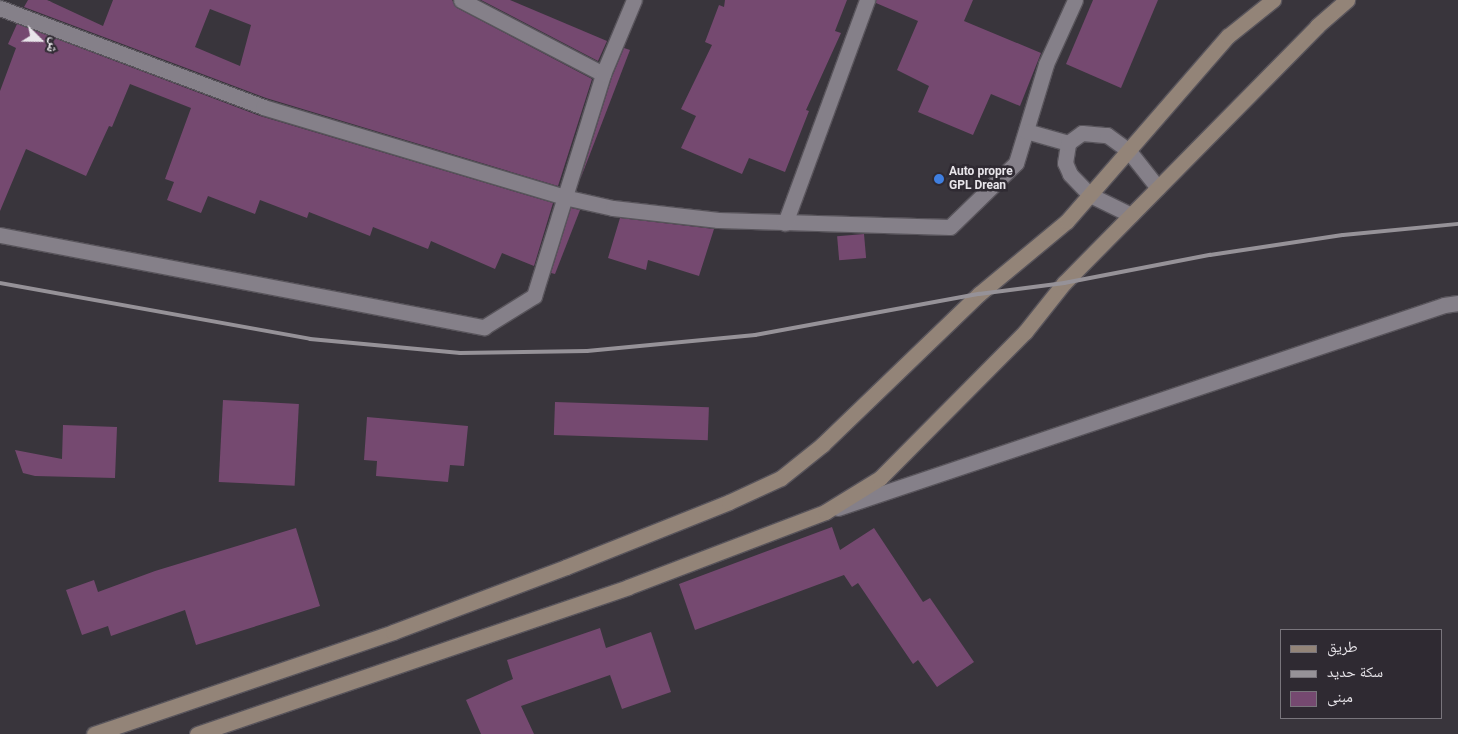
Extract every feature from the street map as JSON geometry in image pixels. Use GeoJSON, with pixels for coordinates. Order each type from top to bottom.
{"type":"FeatureCollection","features":[{"type":"Feature","properties":{"kind":"main road"},"geometry":{"type":"LineString","coordinates":[[94,734],[393,632],[729,502],[781,478],[843,425],[979,294],[1067,221],[1228,36],[1273,0]]}},
{"type":"Feature","properties":{"kind":"main road"},"geometry":{"type":"LineString","coordinates":[[197,734],[628,587],[825,512],[880,478],[1025,332],[1064,283],[1317,26],[1347,0]]}},
{"type":"Feature","properties":{"kind":"street"},"geometry":{"type":"LineString","coordinates":[[461,0],[603,74]]}},
{"type":"Feature","properties":{"kind":"street"},"geometry":{"type":"LineString","coordinates":[[0,235],[484,327],[534,296],[603,74],[634,0]]}},
{"type":"Feature","properties":{"kind":"street"},"geometry":{"type":"LineString","coordinates":[[785,223],[867,0]]}},
{"type":"Feature","properties":{"kind":"street"},"geometry":{"type":"LineString","coordinates":[[0,8],[263,108],[564,197],[613,208],[718,220],[950,227],[1016,163],[1046,64],[1075,0]]}},
{"type":"Feature","properties":{"kind":"street"},"geometry":{"type":"LineString","coordinates":[[1026,131],[1068,143]]}},
{"type":"Feature","properties":{"kind":"street"},"geometry":{"type":"LineString","coordinates":[[1131,215],[1090,195],[1070,174],[1065,163],[1068,143],[1082,133],[1107,134],[1128,150],[1158,188]]}},
{"type":"Feature","properties":{"kind":"street"},"geometry":{"type":"LineString","coordinates":[[825,512],[1444,305],[1458,303]]}},
{"type":"Feature","properties":{"kind":"building"},"geometry":{"type":"Polygon","coordinates":[[[28,0],[47,0],[103,26],[113,0],[452,0],[457,8],[592,79],[558,186],[266,98],[24,7],[28,0]],[[210,9],[195,47],[240,66],[251,25],[210,9]]]}},
{"type":"Feature","properties":{"kind":"building"},"geometry":{"type":"Polygon","coordinates":[[[481,0],[510,0],[607,41],[598,61],[481,0]]]}},
{"type":"Feature","properties":{"kind":"building"},"geometry":{"type":"Polygon","coordinates":[[[725,0],[847,0],[835,31],[841,33],[806,110],[809,111],[785,172],[749,158],[742,174],[681,148],[696,116],[681,109],[712,45],[705,42],[719,5],[724,7],[725,0]]]}},
{"type":"Feature","properties":{"kind":"building"},"geometry":{"type":"Polygon","coordinates":[[[876,0],[973,0],[964,21],[1041,53],[1020,106],[991,94],[973,135],[918,112],[929,86],[897,70],[918,21],[876,3],[876,0]]]}},
{"type":"Feature","properties":{"kind":"building"},"geometry":{"type":"Polygon","coordinates":[[[1093,0],[1158,0],[1121,88],[1066,64],[1093,0]]]}},
{"type":"Feature","properties":{"kind":"building"},"geometry":{"type":"Polygon","coordinates":[[[17,24],[260,116],[553,203],[534,266],[502,253],[495,269],[431,241],[428,249],[373,227],[370,236],[309,212],[307,218],[260,200],[255,214],[208,196],[201,213],[167,200],[174,182],[165,179],[191,108],[130,84],[112,127],[109,126],[86,176],[26,149],[0,211],[0,91],[16,48],[8,44],[17,24]]]}},
{"type":"Feature","properties":{"kind":"building"},"geometry":{"type":"Polygon","coordinates":[[[624,48],[630,50],[580,180],[612,77],[624,48]]]}},
{"type":"Feature","properties":{"kind":"building"},"geometry":{"type":"Polygon","coordinates":[[[571,208],[580,210],[555,274],[551,273],[571,208]]]}},
{"type":"Feature","properties":{"kind":"building"},"geometry":{"type":"Polygon","coordinates":[[[620,218],[714,229],[699,276],[648,260],[646,270],[608,258],[620,218]]]}},
{"type":"Feature","properties":{"kind":"building"},"geometry":{"type":"Polygon","coordinates":[[[864,234],[866,258],[839,260],[837,236],[864,234]]]}},
{"type":"Feature","properties":{"kind":"building"},"geometry":{"type":"Polygon","coordinates":[[[223,400],[299,404],[295,486],[219,482],[223,400]]]}},
{"type":"Feature","properties":{"kind":"building"},"geometry":{"type":"Polygon","coordinates":[[[555,402],[709,407],[708,440],[554,435],[555,402]]]}},
{"type":"Feature","properties":{"kind":"building"},"geometry":{"type":"Polygon","coordinates":[[[367,417],[468,426],[464,466],[450,465],[448,482],[376,476],[377,461],[364,460],[367,417]]]}},
{"type":"Feature","properties":{"kind":"building"},"geometry":{"type":"Polygon","coordinates":[[[63,425],[117,427],[115,478],[35,476],[23,473],[15,450],[62,459],[63,425]]]}},
{"type":"Feature","properties":{"kind":"building"},"geometry":{"type":"Polygon","coordinates":[[[832,527],[840,550],[874,528],[923,602],[930,598],[974,662],[937,687],[918,660],[913,664],[858,583],[852,587],[844,575],[695,630],[679,584],[832,527]]]}},
{"type":"Feature","properties":{"kind":"building"},"geometry":{"type":"Polygon","coordinates":[[[296,528],[320,606],[196,645],[185,610],[111,636],[108,626],[82,635],[66,590],[94,580],[98,592],[155,571],[296,528]]]}},
{"type":"Feature","properties":{"kind":"building"},"geometry":{"type":"Polygon","coordinates":[[[600,628],[606,648],[651,632],[671,692],[622,709],[610,675],[521,706],[534,734],[481,734],[466,700],[513,679],[507,660],[600,628]]]}},
{"type":"Feature","properties":{"kind":"railway"},"geometry":{"type":"LineString","coordinates":[[0,283],[310,339],[460,353],[587,351],[755,335],[979,294],[1064,283],[1210,255],[1343,235],[1458,224]]}},
{"type":"Feature","properties":{"kind":"place","name":"Auto propre GPL Drean"},"geometry":{"type":"Point","coordinates":[939,179]}}]}
